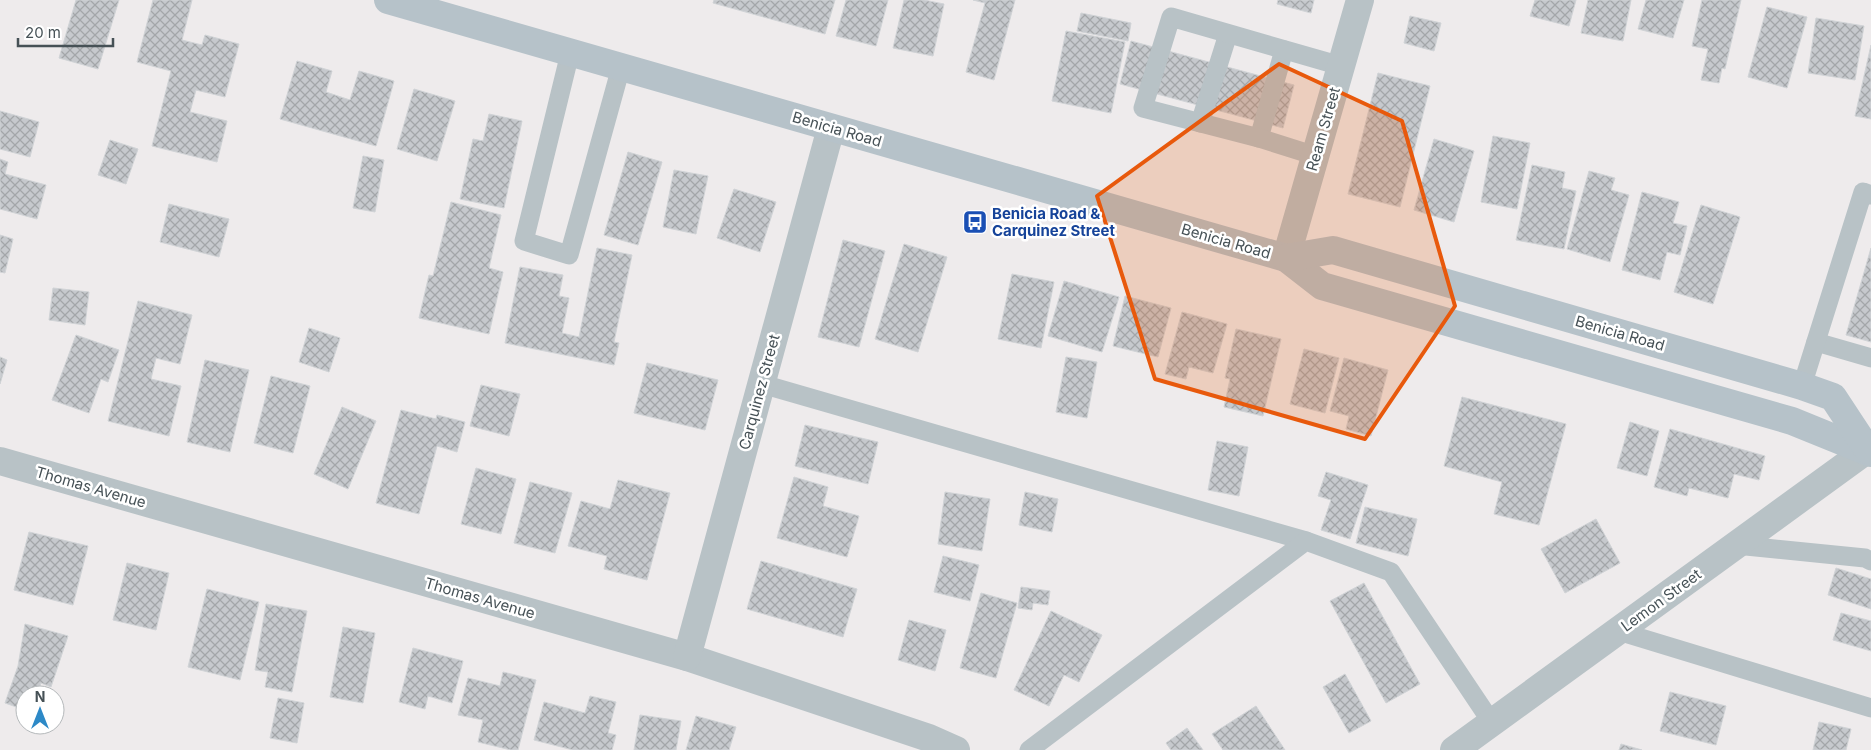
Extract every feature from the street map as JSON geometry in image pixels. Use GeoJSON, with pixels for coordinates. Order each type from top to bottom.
{"type":"FeatureCollection","features":[{"type":"Feature","properties":{"kind":"main road","name":"Benicia Road"},"geometry":{"type":"LineString","coordinates":[[388,0],[1286,258],[1322,286],[1792,421],[1870,450]]}},
{"type":"Feature","properties":{"kind":"main road","name":"Benicia Road"},"geometry":{"type":"LineString","coordinates":[[1286,258],[1333,250],[1802,386],[1833,397],[1870,450]]}},
{"type":"Feature","properties":{"kind":"street","name":"Ream Street"},"geometry":{"type":"LineString","coordinates":[[1286,258],[1360,0]]}},
{"type":"Feature","properties":{"kind":"street","name":"Carquinez Street"},"geometry":{"type":"LineString","coordinates":[[687,657],[832,128]]}},
{"type":"Feature","properties":{"kind":"street","name":"Lemon Street"},"geometry":{"type":"LineString","coordinates":[[1454,750],[1870,450]]}},
{"type":"Feature","properties":{"kind":"street","name":"Thomas Avenue"},"geometry":{"type":"LineString","coordinates":[[0,461],[687,657],[929,738],[956,750]]}},
{"type":"Feature","properties":{"kind":"lane"},"geometry":{"type":"LineString","coordinates":[[1316,156],[1259,138],[1143,108],[1171,17],[1341,66]]}},
{"type":"Feature","properties":{"kind":"lane"},"geometry":{"type":"LineString","coordinates":[[1200,123],[1228,34]]}},
{"type":"Feature","properties":{"kind":"lane"},"geometry":{"type":"LineString","coordinates":[[1259,138],[1284,50]]}},
{"type":"Feature","properties":{"kind":"lane"},"geometry":{"type":"LineString","coordinates":[[570,53],[524,242],[569,255],[621,67]]}},
{"type":"Feature","properties":{"kind":"lane"},"geometry":{"type":"LineString","coordinates":[[1802,386],[1863,192],[1871,195]]}},
{"type":"Feature","properties":{"kind":"lane"},"geometry":{"type":"LineString","coordinates":[[1816,342],[1871,358]]}},
{"type":"Feature","properties":{"kind":"lane"},"geometry":{"type":"LineString","coordinates":[[762,384],[1306,541],[1391,572],[1492,722]]}},
{"type":"Feature","properties":{"kind":"lane"},"geometry":{"type":"LineString","coordinates":[[1029,750],[1306,541]]}},
{"type":"Feature","properties":{"kind":"lane"},"geometry":{"type":"LineString","coordinates":[[1736,545],[1865,558],[1871,561]]}},
{"type":"Feature","properties":{"kind":"lane"},"geometry":{"type":"LineString","coordinates":[[1618,631],[1871,708]]}},
{"type":"Feature","properties":{"kind":"highlighted area"},"geometry":{"type":"Polygon","coordinates":[[[1279,64],[1402,121],[1455,306],[1365,439],[1155,379],[1097,196],[1279,64]]]}},
{"type":"Feature","properties":{"kind":"building"},"geometry":{"type":"Polygon","coordinates":[[[76,0],[119,0],[98,69],[59,58],[76,0]]]}},
{"type":"Feature","properties":{"kind":"building"},"geometry":{"type":"Polygon","coordinates":[[[153,0],[192,0],[182,40],[202,45],[205,35],[239,44],[225,97],[196,90],[190,112],[227,121],[217,162],[152,146],[171,71],[137,62],[153,0]]]}},
{"type":"Feature","properties":{"kind":"building"},"geometry":{"type":"Polygon","coordinates":[[[714,0],[835,0],[825,34],[713,3],[714,0]]]}},
{"type":"Feature","properties":{"kind":"building"},"geometry":{"type":"Polygon","coordinates":[[[846,0],[888,0],[876,46],[836,36],[846,0]]]}},
{"type":"Feature","properties":{"kind":"building"},"geometry":{"type":"Polygon","coordinates":[[[904,0],[924,0],[944,4],[933,56],[893,48],[904,0]]]}},
{"type":"Feature","properties":{"kind":"building"},"geometry":{"type":"Polygon","coordinates":[[[973,0],[1015,0],[994,80],[966,72],[985,3],[973,0]]]}},
{"type":"Feature","properties":{"kind":"building"},"geometry":{"type":"Polygon","coordinates":[[[1278,0],[1314,0],[1311,13],[1277,4],[1278,0]]]}},
{"type":"Feature","properties":{"kind":"building"},"geometry":{"type":"Polygon","coordinates":[[[1535,0],[1576,0],[1569,26],[1530,16],[1535,0]]]}},
{"type":"Feature","properties":{"kind":"building"},"geometry":{"type":"Polygon","coordinates":[[[1588,0],[1631,0],[1623,41],[1581,33],[1588,0]]]}},
{"type":"Feature","properties":{"kind":"building"},"geometry":{"type":"Polygon","coordinates":[[[1646,0],[1684,0],[1673,38],[1638,29],[1646,0]]]}},
{"type":"Feature","properties":{"kind":"building"},"geometry":{"type":"Polygon","coordinates":[[[1702,0],[1741,0],[1725,69],[1722,68],[1719,83],[1701,80],[1708,49],[1692,46],[1702,0]]]}},
{"type":"Feature","properties":{"kind":"building"},"geometry":{"type":"Polygon","coordinates":[[[1767,7],[1807,17],[1787,88],[1748,77],[1767,7]]]}},
{"type":"Feature","properties":{"kind":"building"},"geometry":{"type":"Polygon","coordinates":[[[1081,13],[1131,23],[1128,41],[1077,31],[1081,13]]]}},
{"type":"Feature","properties":{"kind":"building"},"geometry":{"type":"Polygon","coordinates":[[[1410,16],[1441,23],[1434,51],[1404,43],[1410,16]]]}},
{"type":"Feature","properties":{"kind":"building"},"geometry":{"type":"Polygon","coordinates":[[[1816,18],[1864,26],[1855,80],[1808,73],[1816,18]]]}},
{"type":"Feature","properties":{"kind":"building"},"geometry":{"type":"Polygon","coordinates":[[[1066,31],[1125,42],[1111,113],[1052,101],[1066,31]]]}},
{"type":"Feature","properties":{"kind":"building"},"geometry":{"type":"Polygon","coordinates":[[[1131,41],[1294,85],[1283,128],[1120,84],[1131,41]]]}},
{"type":"Feature","properties":{"kind":"building"},"geometry":{"type":"Polygon","coordinates":[[[1871,45],[1871,119],[1855,116],[1871,45]]]}},
{"type":"Feature","properties":{"kind":"building"},"geometry":{"type":"Polygon","coordinates":[[[297,61],[332,71],[326,92],[350,100],[359,71],[394,81],[376,146],[280,119],[297,61]]]}},
{"type":"Feature","properties":{"kind":"building"},"geometry":{"type":"Polygon","coordinates":[[[1378,73],[1430,86],[1400,207],[1348,194],[1378,73]]]}},
{"type":"Feature","properties":{"kind":"building"},"geometry":{"type":"Polygon","coordinates":[[[414,89],[455,101],[437,161],[397,149],[414,89]]]}},
{"type":"Feature","properties":{"kind":"building"},"geometry":{"type":"Polygon","coordinates":[[[0,111],[39,122],[30,157],[0,149],[0,111]]]}},
{"type":"Feature","properties":{"kind":"building"},"geometry":{"type":"Polygon","coordinates":[[[489,114],[522,121],[504,208],[460,199],[473,139],[483,141],[489,114]]]}},
{"type":"Feature","properties":{"kind":"building"},"geometry":{"type":"Polygon","coordinates":[[[1493,136],[1530,143],[1517,209],[1481,202],[1493,136]]]}},
{"type":"Feature","properties":{"kind":"building"},"geometry":{"type":"Polygon","coordinates":[[[1434,139],[1474,151],[1454,222],[1414,210],[1434,139]]]}},
{"type":"Feature","properties":{"kind":"building"},"geometry":{"type":"Polygon","coordinates":[[[110,140],[138,149],[126,184],[98,175],[110,140]]]}},
{"type":"Feature","properties":{"kind":"building"},"geometry":{"type":"Polygon","coordinates":[[[628,152],[662,162],[638,245],[604,235],[628,152]]]}},
{"type":"Feature","properties":{"kind":"building"},"geometry":{"type":"Polygon","coordinates":[[[363,156],[384,160],[375,212],[353,208],[363,156]]]}},
{"type":"Feature","properties":{"kind":"building"},"geometry":{"type":"Polygon","coordinates":[[[0,159],[8,162],[5,174],[46,185],[37,219],[0,209],[0,159]]]}},
{"type":"Feature","properties":{"kind":"building"},"geometry":{"type":"Polygon","coordinates":[[[1532,165],[1565,172],[1562,188],[1576,191],[1564,249],[1516,240],[1532,165]]]}},
{"type":"Feature","properties":{"kind":"building"},"geometry":{"type":"Polygon","coordinates":[[[674,170],[708,176],[696,234],[663,227],[674,170]]]}},
{"type":"Feature","properties":{"kind":"building"},"geometry":{"type":"Polygon","coordinates":[[[1589,171],[1615,178],[1611,190],[1629,195],[1610,262],[1567,249],[1589,171]]]}},
{"type":"Feature","properties":{"kind":"building"},"geometry":{"type":"Polygon","coordinates":[[[734,189],[776,202],[760,252],[717,238],[734,189]]]}},
{"type":"Feature","properties":{"kind":"building"},"geometry":{"type":"Polygon","coordinates":[[[1642,192],[1679,202],[1673,223],[1687,226],[1680,255],[1667,252],[1660,280],[1622,270],[1642,192]]]}},
{"type":"Feature","properties":{"kind":"building"},"geometry":{"type":"Polygon","coordinates":[[[451,202],[501,215],[489,268],[503,272],[489,334],[419,318],[429,275],[433,276],[451,202]]]}},
{"type":"Feature","properties":{"kind":"building"},"geometry":{"type":"Polygon","coordinates":[[[169,204],[229,219],[219,257],[160,242],[169,204]]]}},
{"type":"Feature","properties":{"kind":"building"},"geometry":{"type":"Polygon","coordinates":[[[1701,205],[1740,217],[1713,304],[1674,292],[1701,205]]]}},
{"type":"Feature","properties":{"kind":"building"},"geometry":{"type":"Polygon","coordinates":[[[0,235],[13,239],[5,273],[0,272],[0,235]]]}},
{"type":"Feature","properties":{"kind":"building"},"geometry":{"type":"Polygon","coordinates":[[[843,240],[885,251],[859,347],[818,337],[843,240]]]}},
{"type":"Feature","properties":{"kind":"building"},"geometry":{"type":"Polygon","coordinates":[[[904,244],[947,257],[918,352],[875,339],[904,244]]]}},
{"type":"Feature","properties":{"kind":"building"},"geometry":{"type":"Polygon","coordinates":[[[597,248],[632,255],[614,342],[619,343],[614,365],[505,343],[520,267],[563,275],[559,296],[569,298],[562,333],[579,337],[597,248]]]}},
{"type":"Feature","properties":{"kind":"building"},"geometry":{"type":"Polygon","coordinates":[[[1871,248],[1871,342],[1846,335],[1871,248]]]}},
{"type":"Feature","properties":{"kind":"building"},"geometry":{"type":"Polygon","coordinates":[[[1012,274],[1054,282],[1041,348],[998,339],[1012,274]]]}},
{"type":"Feature","properties":{"kind":"building"},"geometry":{"type":"Polygon","coordinates":[[[1064,281],[1119,297],[1102,352],[1048,336],[1064,281]]]}},
{"type":"Feature","properties":{"kind":"building"},"geometry":{"type":"Polygon","coordinates":[[[53,288],[89,292],[85,325],[49,320],[53,288]]]}},
{"type":"Feature","properties":{"kind":"building"},"geometry":{"type":"Polygon","coordinates":[[[1125,296],[1171,308],[1158,357],[1113,346],[1125,296]]]}},
{"type":"Feature","properties":{"kind":"building"},"geometry":{"type":"Polygon","coordinates":[[[138,301],[192,315],[180,364],[156,358],[151,379],[181,386],[169,436],[108,421],[138,301]]]}},
{"type":"Feature","properties":{"kind":"building"},"geometry":{"type":"Polygon","coordinates":[[[1182,312],[1227,324],[1213,373],[1189,367],[1186,379],[1165,374],[1182,312]]]}},
{"type":"Feature","properties":{"kind":"building"},"geometry":{"type":"Polygon","coordinates":[[[309,328],[340,338],[329,372],[299,362],[309,328]]]}},
{"type":"Feature","properties":{"kind":"building"},"geometry":{"type":"Polygon","coordinates":[[[1236,329],[1281,339],[1263,416],[1224,407],[1230,379],[1225,378],[1236,329]]]}},
{"type":"Feature","properties":{"kind":"building"},"geometry":{"type":"Polygon","coordinates":[[[76,335],[119,350],[108,382],[101,379],[89,413],[52,400],[76,335]]]}},
{"type":"Feature","properties":{"kind":"building"},"geometry":{"type":"Polygon","coordinates":[[[1304,349],[1339,358],[1325,413],[1290,404],[1304,349]]]}},
{"type":"Feature","properties":{"kind":"building"},"geometry":{"type":"Polygon","coordinates":[[[0,357],[7,360],[0,384],[0,357]]]}},
{"type":"Feature","properties":{"kind":"building"},"geometry":{"type":"Polygon","coordinates":[[[1066,357],[1097,362],[1087,418],[1056,412],[1066,357]]]}},
{"type":"Feature","properties":{"kind":"building"},"geometry":{"type":"Polygon","coordinates":[[[1344,358],[1388,370],[1371,436],[1346,429],[1349,416],[1330,411],[1344,358]]]}},
{"type":"Feature","properties":{"kind":"building"},"geometry":{"type":"Polygon","coordinates":[[[205,360],[249,370],[230,452],[187,442],[205,360]]]}},
{"type":"Feature","properties":{"kind":"building"},"geometry":{"type":"Polygon","coordinates":[[[647,363],[718,380],[705,430],[634,413],[647,363]]]}},
{"type":"Feature","properties":{"kind":"building"},"geometry":{"type":"Polygon","coordinates":[[[271,376],[310,386],[293,453],[254,443],[271,376]]]}},
{"type":"Feature","properties":{"kind":"building"},"geometry":{"type":"Polygon","coordinates":[[[481,385],[520,394],[509,436],[470,426],[481,385]]]}},
{"type":"Feature","properties":{"kind":"building"},"geometry":{"type":"Polygon","coordinates":[[[1462,397],[1566,424],[1539,525],[1494,514],[1502,482],[1444,466],[1462,397]]]}},
{"type":"Feature","properties":{"kind":"building"},"geometry":{"type":"Polygon","coordinates":[[[342,407],[376,421],[348,489],[314,474],[342,407]]]}},
{"type":"Feature","properties":{"kind":"building"},"geometry":{"type":"Polygon","coordinates":[[[401,410],[436,419],[437,415],[465,422],[457,452],[437,446],[419,514],[376,503],[401,410]]]}},
{"type":"Feature","properties":{"kind":"building"},"geometry":{"type":"Polygon","coordinates":[[[1630,422],[1659,431],[1647,476],[1617,468],[1630,422]]]}},
{"type":"Feature","properties":{"kind":"building"},"geometry":{"type":"Polygon","coordinates":[[[805,425],[878,442],[868,484],[795,466],[805,425]]]}},
{"type":"Feature","properties":{"kind":"building"},"geometry":{"type":"Polygon","coordinates":[[[1670,429],[1765,456],[1759,480],[1734,474],[1728,498],[1689,488],[1687,496],[1654,487],[1670,429]]]}},
{"type":"Feature","properties":{"kind":"building"},"geometry":{"type":"Polygon","coordinates":[[[1217,441],[1248,447],[1239,496],[1208,490],[1217,441]]]}},
{"type":"Feature","properties":{"kind":"building"},"geometry":{"type":"Polygon","coordinates":[[[476,468],[516,479],[501,534],[461,524],[476,468]]]}},
{"type":"Feature","properties":{"kind":"building"},"geometry":{"type":"Polygon","coordinates":[[[1326,472],[1368,485],[1350,539],[1321,530],[1331,500],[1318,496],[1326,472]]]}},
{"type":"Feature","properties":{"kind":"building"},"geometry":{"type":"Polygon","coordinates":[[[794,477],[828,487],[823,506],[859,516],[847,557],[777,538],[794,477]]]}},
{"type":"Feature","properties":{"kind":"building"},"geometry":{"type":"Polygon","coordinates":[[[618,480],[670,493],[647,580],[604,569],[607,556],[568,546],[581,501],[610,509],[618,480]]]}},
{"type":"Feature","properties":{"kind":"building"},"geometry":{"type":"Polygon","coordinates":[[[530,482],[572,493],[555,553],[514,543],[530,482]]]}},
{"type":"Feature","properties":{"kind":"building"},"geometry":{"type":"Polygon","coordinates":[[[945,492],[990,499],[982,551],[938,544],[945,492]]]}},
{"type":"Feature","properties":{"kind":"building"},"geometry":{"type":"Polygon","coordinates":[[[1025,492],[1058,499],[1052,532],[1019,525],[1025,492]]]}},
{"type":"Feature","properties":{"kind":"building"},"geometry":{"type":"Polygon","coordinates":[[[1365,507],[1417,519],[1408,556],[1356,543],[1365,507]]]}},
{"type":"Feature","properties":{"kind":"building"},"geometry":{"type":"Polygon","coordinates":[[[1596,519],[1620,563],[1565,593],[1541,549],[1596,519]]]}},
{"type":"Feature","properties":{"kind":"building"},"geometry":{"type":"Polygon","coordinates":[[[29,532],[88,546],[73,605],[14,590],[29,532]]]}},
{"type":"Feature","properties":{"kind":"building"},"geometry":{"type":"Polygon","coordinates":[[[943,556],[979,565],[970,601],[934,592],[943,556]]]}},
{"type":"Feature","properties":{"kind":"building"},"geometry":{"type":"Polygon","coordinates":[[[761,561],[857,589],[843,637],[747,609],[761,561]]]}},
{"type":"Feature","properties":{"kind":"building"},"geometry":{"type":"Polygon","coordinates":[[[127,563],[169,573],[156,630],[113,620],[127,563]]]}},
{"type":"Feature","properties":{"kind":"building"},"geometry":{"type":"Polygon","coordinates":[[[1836,568],[1871,579],[1871,609],[1828,595],[1836,568]]]}},
{"type":"Feature","properties":{"kind":"building"},"geometry":{"type":"Polygon","coordinates":[[[1364,583],[1420,684],[1386,703],[1330,601],[1364,583]]]}},
{"type":"Feature","properties":{"kind":"building"},"geometry":{"type":"Polygon","coordinates":[[[1021,587],[1050,591],[1048,605],[1033,603],[1032,610],[1018,608],[1021,587]]]}},
{"type":"Feature","properties":{"kind":"building"},"geometry":{"type":"Polygon","coordinates":[[[207,589],[259,602],[240,680],[188,667],[207,589]]]}},
{"type":"Feature","properties":{"kind":"building"},"geometry":{"type":"Polygon","coordinates":[[[981,593],[1017,603],[996,678],[960,668],[981,593]]]}},
{"type":"Feature","properties":{"kind":"building"},"geometry":{"type":"Polygon","coordinates":[[[266,604],[307,611],[292,692],[265,687],[268,672],[255,670],[266,604]]]}},
{"type":"Feature","properties":{"kind":"building"},"geometry":{"type":"Polygon","coordinates":[[[1051,611],[1102,635],[1079,682],[1064,675],[1049,706],[1014,690],[1051,611]]]}},
{"type":"Feature","properties":{"kind":"building"},"geometry":{"type":"Polygon","coordinates":[[[1841,613],[1871,621],[1871,651],[1833,640],[1841,613]]]}},
{"type":"Feature","properties":{"kind":"building"},"geometry":{"type":"Polygon","coordinates":[[[909,620],[946,630],[935,671],[898,660],[909,620]]]}},
{"type":"Feature","properties":{"kind":"building"},"geometry":{"type":"Polygon","coordinates":[[[25,624],[68,636],[52,685],[41,683],[40,685],[15,685],[15,706],[5,703],[18,666],[25,624]]]}},
{"type":"Feature","properties":{"kind":"building"},"geometry":{"type":"Polygon","coordinates":[[[343,627],[375,633],[363,703],[330,697],[343,627]]]}},
{"type":"Feature","properties":{"kind":"building"},"geometry":{"type":"Polygon","coordinates":[[[413,648],[463,661],[452,703],[428,696],[425,709],[399,702],[413,648]]]}},
{"type":"Feature","properties":{"kind":"building"},"geometry":{"type":"Polygon","coordinates":[[[503,672],[536,680],[518,750],[478,742],[483,720],[458,715],[468,678],[500,686],[503,672]]]}},
{"type":"Feature","properties":{"kind":"building"},"geometry":{"type":"Polygon","coordinates":[[[1345,674],[1371,721],[1349,733],[1323,687],[1345,674]]]}},
{"type":"Feature","properties":{"kind":"building"},"geometry":{"type":"Polygon","coordinates":[[[1670,692],[1726,706],[1716,745],[1660,731],[1670,692]]]}},
{"type":"Feature","properties":{"kind":"building"},"geometry":{"type":"Polygon","coordinates":[[[590,696],[616,702],[608,733],[616,735],[612,750],[573,750],[534,740],[544,702],[585,713],[590,696]]]}},
{"type":"Feature","properties":{"kind":"building"},"geometry":{"type":"Polygon","coordinates":[[[278,698],[304,703],[297,743],[270,738],[278,698]]]}},
{"type":"Feature","properties":{"kind":"building"},"geometry":{"type":"Polygon","coordinates":[[[1256,706],[1285,750],[1223,750],[1212,734],[1256,706]]]}},
{"type":"Feature","properties":{"kind":"building"},"geometry":{"type":"Polygon","coordinates":[[[640,715],[681,721],[676,750],[634,750],[640,715]]]}},
{"type":"Feature","properties":{"kind":"building"},"geometry":{"type":"Polygon","coordinates":[[[696,716],[736,727],[729,750],[686,750],[696,716]]]}},
{"type":"Feature","properties":{"kind":"building"},"geometry":{"type":"Polygon","coordinates":[[[1819,722],[1851,729],[1846,750],[1813,750],[1819,722]]]}},
{"type":"Feature","properties":{"kind":"building"},"geometry":{"type":"Polygon","coordinates":[[[1187,728],[1203,750],[1171,750],[1166,743],[1187,728]]]}},
{"type":"Feature","properties":{"kind":"building"},"geometry":{"type":"Polygon","coordinates":[[[1621,744],[1642,750],[1619,750],[1621,744]]]}},
{"type":"Feature","properties":{"kind":"place","name":"Benicia Road & Carquinez Street"},"geometry":{"type":"Point","coordinates":[975,222]}}]}
